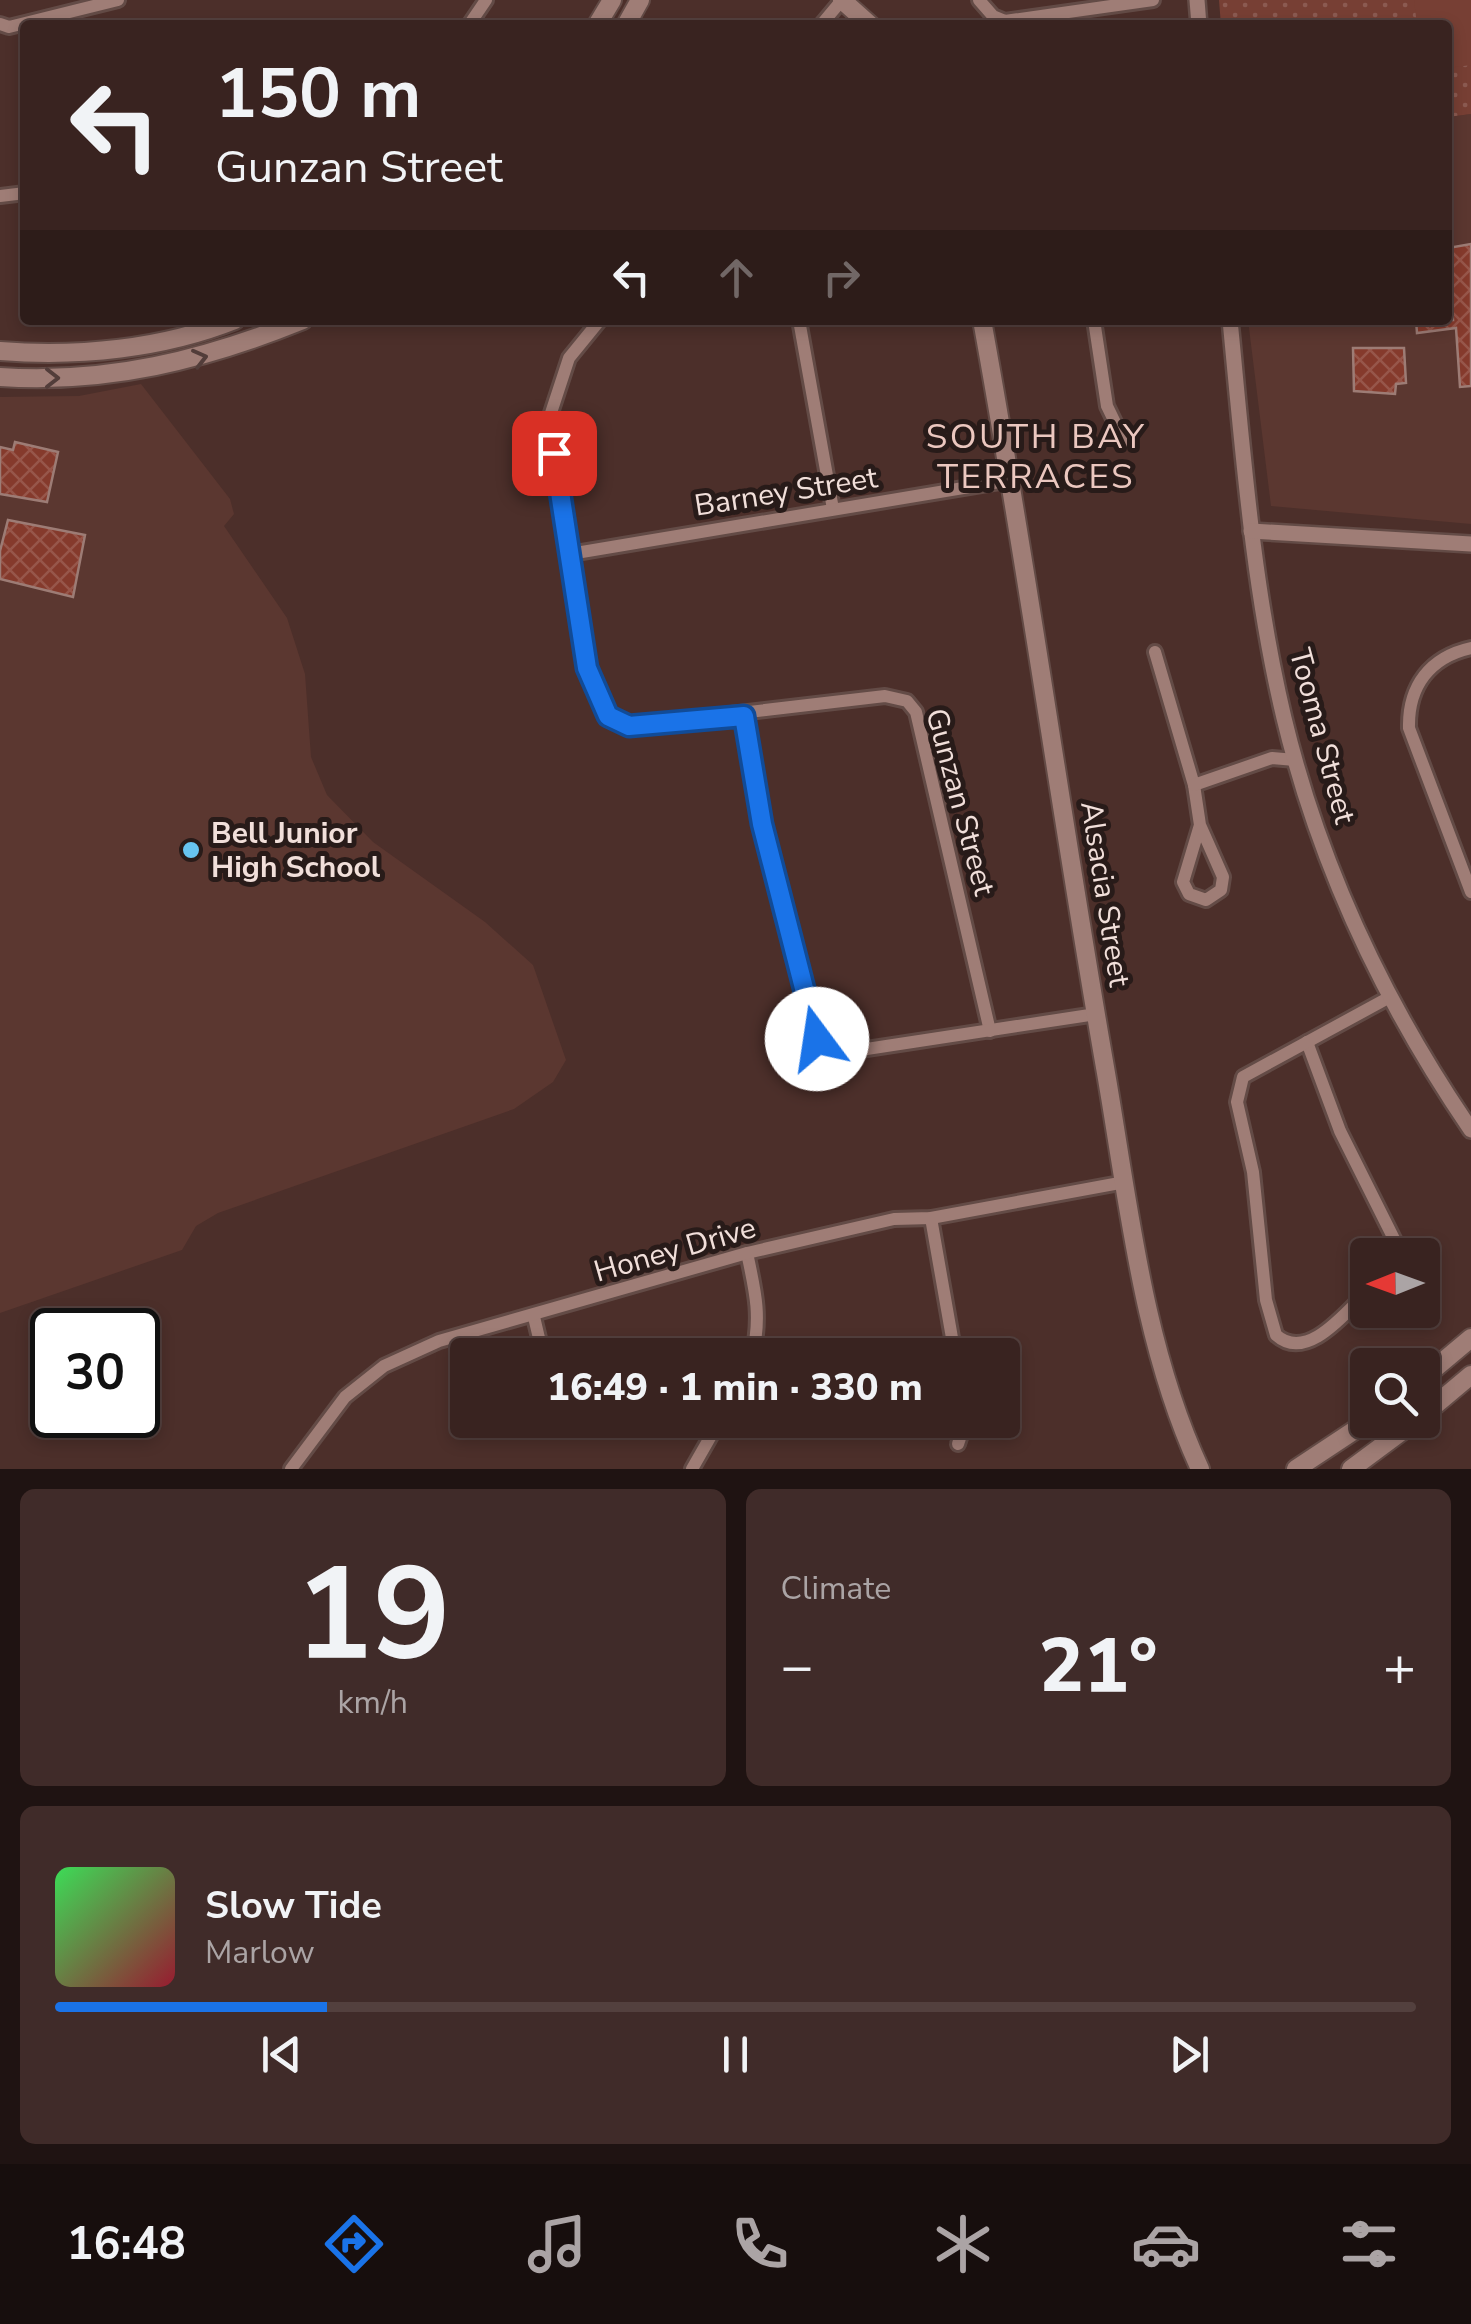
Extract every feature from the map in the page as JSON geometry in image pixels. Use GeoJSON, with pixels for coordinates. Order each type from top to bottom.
{"type":"FeatureCollection","features":[{"type":"Feature","properties":{"kind":"main road"},"geometry":{"type":"LineString","coordinates":[[842,0],[864,20]]}},
{"type":"Feature","properties":{"kind":"main road"},"geometry":{"type":"LineString","coordinates":[[0,351],[102,351],[167,340],[219,325]]}},
{"type":"Feature","properties":{"kind":"main road"},"geometry":{"type":"LineString","coordinates":[[0,376],[104,376],[220,353],[291,325]]}},
{"type":"Feature","properties":{"kind":"main road","name":"Alsacia Street"},"geometry":{"type":"LineString","coordinates":[[983,325],[1125,1182],[1170,1398],[1200,1469]]}},
{"type":"Feature","properties":{"kind":"main road"},"geometry":{"type":"LineString","coordinates":[[104,376],[108,364],[152,357],[167,340]]}},
{"type":"Feature","properties":{"kind":"main road"},"geometry":{"type":"LineString","coordinates":[[1440,1364],[1471,1338]]}},
{"type":"Feature","properties":{"kind":"main road"},"geometry":{"type":"LineString","coordinates":[[1440,1401],[1471,1375]]}},
{"type":"Feature","properties":{"kind":"main road"},"geometry":{"type":"LineString","coordinates":[[1296,1469],[1350,1433]]}},
{"type":"Feature","properties":{"kind":"main road"},"geometry":{"type":"LineString","coordinates":[[1351,1469],[1393,1438]]}},
{"type":"Feature","properties":{"kind":"street"},"geometry":{"type":"LineString","coordinates":[[37,20],[118,0]]}},
{"type":"Feature","properties":{"kind":"street"},"geometry":{"type":"LineString","coordinates":[[824,20],[842,0]]}},
{"type":"Feature","properties":{"kind":"street"},"geometry":{"type":"LineString","coordinates":[[979,0],[993,16],[1005,20],[1094,3],[1153,0]]}},
{"type":"Feature","properties":{"kind":"street","name":"Gunzan Street"},"geometry":{"type":"LineString","coordinates":[[596,325],[569,358],[549,419],[587,668],[608,716],[629,726],[744,716],[884,696],[907,701],[916,712],[990,1031]]}},
{"type":"Feature","properties":{"kind":"street"},"geometry":{"type":"LineString","coordinates":[[800,325],[833,509]]}},
{"type":"Feature","properties":{"kind":"street"},"geometry":{"type":"LineString","coordinates":[[1095,325],[1107,406],[1124,441]]}},
{"type":"Feature","properties":{"kind":"street","name":"Tooma Street"},"geometry":{"type":"LineString","coordinates":[[1230,325],[1251,531],[1274,673],[1295,760],[1345,905],[1388,998],[1471,1130]]}},
{"type":"Feature","properties":{"kind":"street","name":"Barney Street"},"geometry":{"type":"LineString","coordinates":[[570,554],[1011,480]]}},
{"type":"Feature","properties":{"kind":"street"},"geometry":{"type":"LineString","coordinates":[[1251,531],[1471,544]]}},
{"type":"Feature","properties":{"kind":"street"},"geometry":{"type":"LineString","coordinates":[[1471,648],[1448,652],[1422,675],[1410,702],[1409,728],[1471,892]]}},
{"type":"Feature","properties":{"kind":"street"},"geometry":{"type":"LineString","coordinates":[[1154,652],[1194,785],[1200,825],[1223,877],[1221,890],[1206,900],[1194,898],[1184,882],[1200,825]]}},
{"type":"Feature","properties":{"kind":"street"},"geometry":{"type":"LineString","coordinates":[[744,716],[762,824],[817,1039],[834,1054],[1096,1014]]}},
{"type":"Feature","properties":{"kind":"street"},"geometry":{"type":"LineString","coordinates":[[1194,785],[1272,758],[1295,760]]}},
{"type":"Feature","properties":{"kind":"street"},"geometry":{"type":"LineString","coordinates":[[1350,1305],[1305,1344],[1291,1344],[1276,1335],[1266,1300],[1257,1202],[1236,1102],[1243,1077],[1388,998]]}},
{"type":"Feature","properties":{"kind":"street"},"geometry":{"type":"LineString","coordinates":[[1308,1042],[1340,1131],[1394,1238]]}},
{"type":"Feature","properties":{"kind":"street","name":"Honey Drive"},"geometry":{"type":"LineString","coordinates":[[290,1469],[345,1396],[384,1366],[439,1341],[746,1254],[894,1219],[931,1218],[1125,1182]]}},
{"type":"Feature","properties":{"kind":"street"},"geometry":{"type":"LineString","coordinates":[[931,1218],[952,1338]]}},
{"type":"Feature","properties":{"kind":"street"},"geometry":{"type":"LineString","coordinates":[[746,1254],[758,1302],[757,1338]]}},
{"type":"Feature","properties":{"kind":"street"},"geometry":{"type":"LineString","coordinates":[[534,1317],[539,1338]]}},
{"type":"Feature","properties":{"kind":"street"},"geometry":{"type":"LineString","coordinates":[[692,1469],[710,1438]]}},
{"type":"Feature","properties":{"kind":"street"},"geometry":{"type":"LineString","coordinates":[[958,1444],[960,1438]]}},
{"type":"Feature","properties":{"kind":"shaded area"},"geometry":{"type":"Polygon","coordinates":[[[1219,0],[1471,0],[1471,114],[1452,116],[1452,20],[1221,20],[1219,0]]]}},
{"type":"Feature","properties":{"kind":"shaded area"},"geometry":{"type":"Polygon","coordinates":[[[1414,0],[1471,0],[1471,65],[1452,67],[1452,20],[1416,20],[1414,0]]]}},
{"type":"Feature","properties":{"kind":"shaded area"},"geometry":{"type":"Polygon","coordinates":[[[1471,114],[1471,524],[1271,506],[1249,325],[1452,325],[1452,116],[1471,114]]]}},
{"type":"Feature","properties":{"kind":"shaded area","name":"Bell Junior High School"},"geometry":{"type":"Polygon","coordinates":[[[141,384],[230,499],[234,514],[224,526],[287,618],[305,674],[311,757],[327,795],[373,842],[485,922],[533,965],[566,1060],[553,1082],[514,1109],[218,1213],[196,1226],[182,1250],[0,1313],[0,397],[79,396],[141,384]]]}},
{"type":"Feature","properties":{"kind":"building"},"geometry":{"type":"Polygon","coordinates":[[[1471,244],[1471,386],[1460,387],[1456,328],[1417,333],[1416,325],[1452,325],[1452,247],[1471,244]]]}},
{"type":"Feature","properties":{"kind":"building"},"geometry":{"type":"Polygon","coordinates":[[[1353,348],[1404,348],[1406,383],[1396,384],[1395,394],[1354,391],[1353,348]]]}},
{"type":"Feature","properties":{"kind":"building"},"geometry":{"type":"Polygon","coordinates":[[[15,442],[58,452],[47,502],[0,494],[0,447],[13,450],[15,442]]]}},
{"type":"Feature","properties":{"kind":"building"},"geometry":{"type":"Polygon","coordinates":[[[8,520],[85,535],[73,597],[0,579],[0,551],[8,520]]]}},
{"type":"Feature","properties":{"kind":"place","name":"Bell Junior High School"},"geometry":{"type":"Point","coordinates":[191,850]}},
{"type":"Feature","properties":{"kind":"district","name":"SOUTH BAY TERRACES"},"geometry":{"type":"Point","coordinates":[1036,456]}},
{"type":"Feature","properties":{"kind":"route"},"geometry":{"type":"LineString","coordinates":[[554,453],[587,668],[608,716],[629,726],[744,716],[762,824],[817,1039]]}}]}
